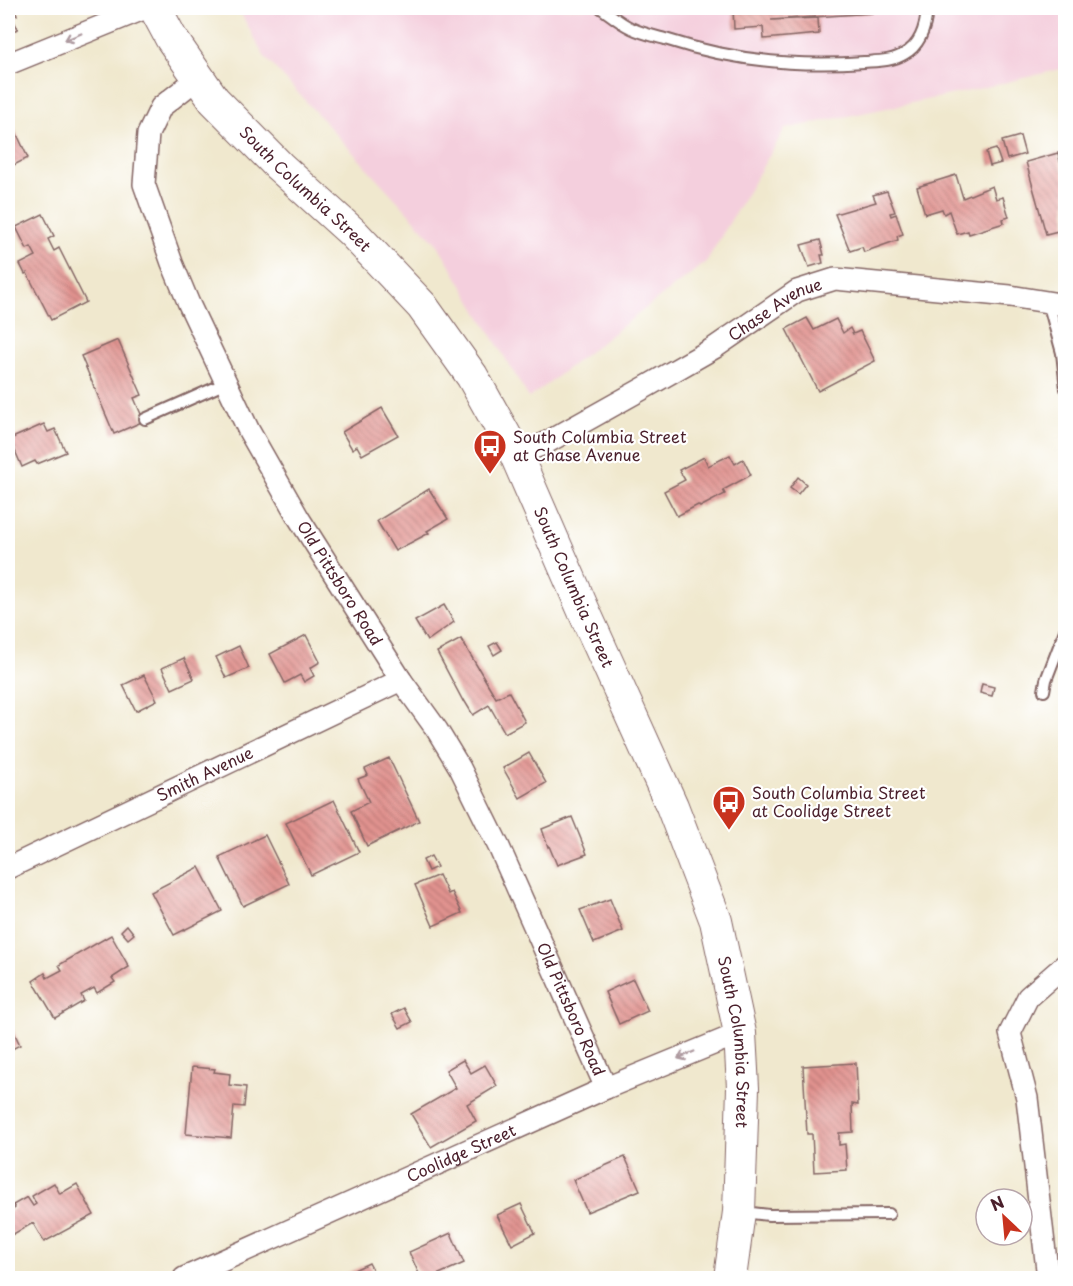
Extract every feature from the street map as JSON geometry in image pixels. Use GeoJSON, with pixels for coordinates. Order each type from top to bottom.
{"type":"FeatureCollection","features":[{"type":"Feature","properties":{"kind":"main road","name":"South Columbia Street"},"geometry":{"type":"LineString","coordinates":[[155,8],[171,38],[214,100],[279,166],[353,233],[422,306],[472,376],[516,455],[587,620],[672,806],[716,921],[740,1033],[743,1088],[740,1212],[730,1278]]}},
{"type":"Feature","properties":{"kind":"street"},"geometry":{"type":"LineString","coordinates":[[8,64],[146,8]]}},
{"type":"Feature","properties":{"kind":"street","name":"Old Pittsboro Road"},"geometry":{"type":"LineString","coordinates":[[198,78],[161,107],[148,134],[144,184],[172,263],[249,431],[298,517],[401,680],[437,730],[460,768],[499,847],[606,1088]]}},
{"type":"Feature","properties":{"kind":"street","name":"Chase Avenue"},"geometry":{"type":"LineString","coordinates":[[516,455],[544,444],[714,348],[797,291],[835,279],[1057,303]]}},
{"type":"Feature","properties":{"kind":"street","name":"Smith Avenue"},"geometry":{"type":"LineString","coordinates":[[8,868],[401,680]]}},
{"type":"Feature","properties":{"kind":"street"},"geometry":{"type":"LineString","coordinates":[[1048,1278],[1027,1098],[1010,1033],[1028,998],[1065,964]]}},
{"type":"Feature","properties":{"kind":"street","name":"Coolidge Street"},"geometry":{"type":"LineString","coordinates":[[184,1278],[606,1088],[740,1033]]}},
{"type":"Feature","properties":{"kind":"lane"},"geometry":{"type":"LineString","coordinates":[[601,8],[630,28],[681,44],[786,63],[835,64],[883,60],[903,55],[914,47],[922,34],[926,23],[927,8]]}},
{"type":"Feature","properties":{"kind":"lane"},"geometry":{"type":"LineString","coordinates":[[1057,303],[1065,389]]}},
{"type":"Feature","properties":{"kind":"lane"},"geometry":{"type":"LineString","coordinates":[[146,420],[226,383]]}},
{"type":"Feature","properties":{"kind":"lane"},"geometry":{"type":"LineString","coordinates":[[1044,691],[1065,628]]}},
{"type":"Feature","properties":{"kind":"lane"},"geometry":{"type":"LineString","coordinates":[[740,1212],[769,1215],[889,1215]]}},
{"type":"Feature","properties":{"kind":"shaded area"},"geometry":{"type":"Polygon","coordinates":[[[238,8],[1065,8],[1065,68],[974,90],[785,129],[706,262],[529,398],[438,245],[264,56],[238,8]]]}},
{"type":"Feature","properties":{"kind":"building"},"geometry":{"type":"Polygon","coordinates":[[[8,8],[10,11],[14,9],[17,15],[12,17],[18,29],[8,33],[8,8]]]}},
{"type":"Feature","properties":{"kind":"building"},"geometry":{"type":"Polygon","coordinates":[[[733,8],[872,8],[872,13],[771,20],[818,18],[819,34],[764,39],[763,27],[734,29],[733,8]]]}},
{"type":"Feature","properties":{"kind":"building"},"geometry":{"type":"Polygon","coordinates":[[[8,115],[28,158],[8,168],[8,115]]]}},
{"type":"Feature","properties":{"kind":"building"},"geometry":{"type":"Polygon","coordinates":[[[1020,136],[1025,154],[1007,159],[1002,141],[1020,136]]]}},
{"type":"Feature","properties":{"kind":"building"},"geometry":{"type":"Polygon","coordinates":[[[996,149],[1001,163],[990,166],[986,152],[996,149]]]}},
{"type":"Feature","properties":{"kind":"building"},"geometry":{"type":"Polygon","coordinates":[[[1058,153],[1066,183],[1066,229],[1046,234],[1026,162],[1058,153]]]}},
{"type":"Feature","properties":{"kind":"building"},"geometry":{"type":"Polygon","coordinates":[[[956,175],[963,198],[992,186],[996,199],[1003,197],[1009,217],[1003,219],[1004,223],[969,234],[968,231],[957,234],[949,211],[944,214],[942,209],[925,214],[917,187],[956,175]]]}},
{"type":"Feature","properties":{"kind":"building"},"geometry":{"type":"Polygon","coordinates":[[[887,191],[895,212],[890,213],[891,216],[896,214],[903,234],[897,236],[898,240],[864,252],[862,247],[850,251],[835,214],[876,202],[873,195],[887,191]]]}},
{"type":"Feature","properties":{"kind":"building"},"geometry":{"type":"Polygon","coordinates":[[[43,214],[54,236],[48,239],[54,251],[59,248],[86,302],[51,320],[20,264],[36,256],[31,247],[27,249],[16,227],[43,214]]]}},
{"type":"Feature","properties":{"kind":"building"},"geometry":{"type":"Polygon","coordinates":[[[820,240],[824,255],[821,255],[823,263],[809,267],[801,245],[820,240]]]}},
{"type":"Feature","properties":{"kind":"building"},"geometry":{"type":"Polygon","coordinates":[[[807,318],[814,330],[836,319],[843,333],[850,328],[853,334],[860,331],[875,361],[818,391],[786,329],[807,318]]]}},
{"type":"Feature","properties":{"kind":"building"},"geometry":{"type":"Polygon","coordinates":[[[118,340],[142,395],[134,398],[144,421],[114,434],[81,356],[118,340]]]}},
{"type":"Feature","properties":{"kind":"building"},"geometry":{"type":"Polygon","coordinates":[[[382,408],[398,435],[362,455],[357,446],[352,449],[342,432],[382,408]]]}},
{"type":"Feature","properties":{"kind":"building"},"geometry":{"type":"Polygon","coordinates":[[[44,424],[48,432],[55,429],[66,452],[37,464],[35,461],[22,467],[10,439],[44,424]]]}},
{"type":"Feature","properties":{"kind":"building"},"geometry":{"type":"Polygon","coordinates":[[[730,455],[735,464],[743,459],[751,475],[723,490],[725,494],[677,516],[664,491],[685,480],[679,470],[704,457],[708,466],[730,455]]]}},
{"type":"Feature","properties":{"kind":"building"},"geometry":{"type":"Polygon","coordinates":[[[798,477],[806,484],[798,494],[790,488],[798,477]]]}},
{"type":"Feature","properties":{"kind":"building"},"geometry":{"type":"Polygon","coordinates":[[[429,489],[448,519],[427,531],[429,533],[395,551],[377,521],[429,489]]]}},
{"type":"Feature","properties":{"kind":"building"},"geometry":{"type":"Polygon","coordinates":[[[444,605],[454,622],[427,641],[415,621],[444,605]]]}},
{"type":"Feature","properties":{"kind":"building"},"geometry":{"type":"Polygon","coordinates":[[[306,635],[320,662],[310,668],[314,676],[304,682],[300,675],[285,683],[270,654],[306,635]]]}},
{"type":"Feature","properties":{"kind":"building"},"geometry":{"type":"Polygon","coordinates":[[[461,639],[496,698],[509,692],[525,722],[505,733],[489,705],[473,715],[437,652],[461,639]]]}},
{"type":"Feature","properties":{"kind":"building"},"geometry":{"type":"Polygon","coordinates":[[[497,642],[502,650],[494,655],[489,646],[497,642]]]}},
{"type":"Feature","properties":{"kind":"building"},"geometry":{"type":"Polygon","coordinates":[[[239,646],[249,668],[226,678],[216,657],[239,646]]]}},
{"type":"Feature","properties":{"kind":"building"},"geometry":{"type":"Polygon","coordinates":[[[184,658],[194,679],[172,689],[162,668],[184,658]]]}},
{"type":"Feature","properties":{"kind":"building"},"geometry":{"type":"Polygon","coordinates":[[[144,675],[157,700],[136,711],[123,685],[144,675]]]}},
{"type":"Feature","properties":{"kind":"building"},"geometry":{"type":"Polygon","coordinates":[[[982,684],[994,687],[992,696],[980,693],[982,684]]]}},
{"type":"Feature","properties":{"kind":"building"},"geometry":{"type":"Polygon","coordinates":[[[529,753],[546,783],[520,798],[503,768],[529,753]]]}},
{"type":"Feature","properties":{"kind":"building"},"geometry":{"type":"Polygon","coordinates":[[[389,758],[419,821],[367,846],[351,811],[369,802],[358,779],[368,775],[365,769],[389,758]]]}},
{"type":"Feature","properties":{"kind":"building"},"geometry":{"type":"Polygon","coordinates":[[[334,800],[359,852],[311,875],[286,823],[334,800]]]}},
{"type":"Feature","properties":{"kind":"building"},"geometry":{"type":"Polygon","coordinates":[[[572,817],[587,854],[557,865],[542,829],[572,817]]]}},
{"type":"Feature","properties":{"kind":"building"},"geometry":{"type":"Polygon","coordinates":[[[265,835],[289,884],[243,906],[219,857],[265,835]]]}},
{"type":"Feature","properties":{"kind":"building"},"geometry":{"type":"Polygon","coordinates":[[[431,856],[437,867],[428,871],[423,860],[431,856]]]}},
{"type":"Feature","properties":{"kind":"building"},"geometry":{"type":"Polygon","coordinates":[[[199,867],[222,911],[174,935],[151,892],[199,867]]]}},
{"type":"Feature","properties":{"kind":"building"},"geometry":{"type":"Polygon","coordinates":[[[439,875],[448,894],[452,892],[462,913],[433,926],[415,885],[439,875]]]}},
{"type":"Feature","properties":{"kind":"building"},"geometry":{"type":"Polygon","coordinates":[[[610,899],[623,931],[594,943],[580,910],[610,899]]]}},
{"type":"Feature","properties":{"kind":"building"},"geometry":{"type":"Polygon","coordinates":[[[127,925],[134,934],[128,939],[121,931],[127,925]]]}},
{"type":"Feature","properties":{"kind":"building"},"geometry":{"type":"Polygon","coordinates":[[[111,935],[129,967],[112,978],[115,982],[97,993],[94,988],[81,995],[84,1001],[55,1018],[33,981],[45,973],[47,978],[62,970],[59,965],[111,935]]]}},
{"type":"Feature","properties":{"kind":"building"},"geometry":{"type":"Polygon","coordinates":[[[633,979],[648,1011],[619,1024],[605,992],[633,979]]]}},
{"type":"Feature","properties":{"kind":"building"},"geometry":{"type":"Polygon","coordinates":[[[404,1008],[412,1022],[400,1028],[392,1014],[404,1008]]]}},
{"type":"Feature","properties":{"kind":"building"},"geometry":{"type":"Polygon","coordinates":[[[12,1028],[20,1045],[8,1051],[8,1029],[12,1028]]]}},
{"type":"Feature","properties":{"kind":"building"},"geometry":{"type":"Polygon","coordinates":[[[463,1060],[471,1073],[485,1065],[497,1086],[467,1104],[476,1121],[431,1147],[411,1114],[456,1088],[446,1070],[463,1060]]]}},
{"type":"Feature","properties":{"kind":"building"},"geometry":{"type":"Polygon","coordinates":[[[856,1063],[858,1105],[852,1104],[853,1132],[839,1133],[839,1145],[845,1144],[847,1170],[814,1172],[812,1134],[807,1134],[803,1066],[856,1063]]]}},
{"type":"Feature","properties":{"kind":"building"},"geometry":{"type":"Polygon","coordinates":[[[192,1067],[215,1069],[214,1072],[230,1074],[229,1085],[246,1087],[244,1107],[234,1106],[231,1138],[186,1134],[192,1067]]]}},
{"type":"Feature","properties":{"kind":"building"},"geometry":{"type":"Polygon","coordinates":[[[625,1157],[640,1190],[587,1212],[573,1180],[625,1157]]]}},
{"type":"Feature","properties":{"kind":"building"},"geometry":{"type":"Polygon","coordinates":[[[54,1183],[60,1194],[77,1184],[94,1215],[44,1242],[33,1223],[8,1237],[8,1213],[15,1208],[13,1205],[27,1197],[33,1206],[36,1204],[32,1196],[54,1183]]]}},
{"type":"Feature","properties":{"kind":"building"},"geometry":{"type":"Polygon","coordinates":[[[521,1204],[535,1233],[512,1245],[497,1215],[521,1204]]]}},
{"type":"Feature","properties":{"kind":"building"},"geometry":{"type":"Polygon","coordinates":[[[451,1233],[464,1263],[430,1278],[421,1278],[409,1252],[451,1233]]]}},
{"type":"Feature","properties":{"kind":"building"},"geometry":{"type":"Polygon","coordinates":[[[369,1263],[377,1278],[337,1278],[369,1263]]]}},
{"type":"Feature","properties":{"kind":"place","name":"South Columbia Street at Chase Avenue"},"geometry":{"type":"Point","coordinates":[490,475]}},
{"type":"Feature","properties":{"kind":"place","name":"South Columbia Street at Coolidge Street"},"geometry":{"type":"Point","coordinates":[729,831]}}]}
